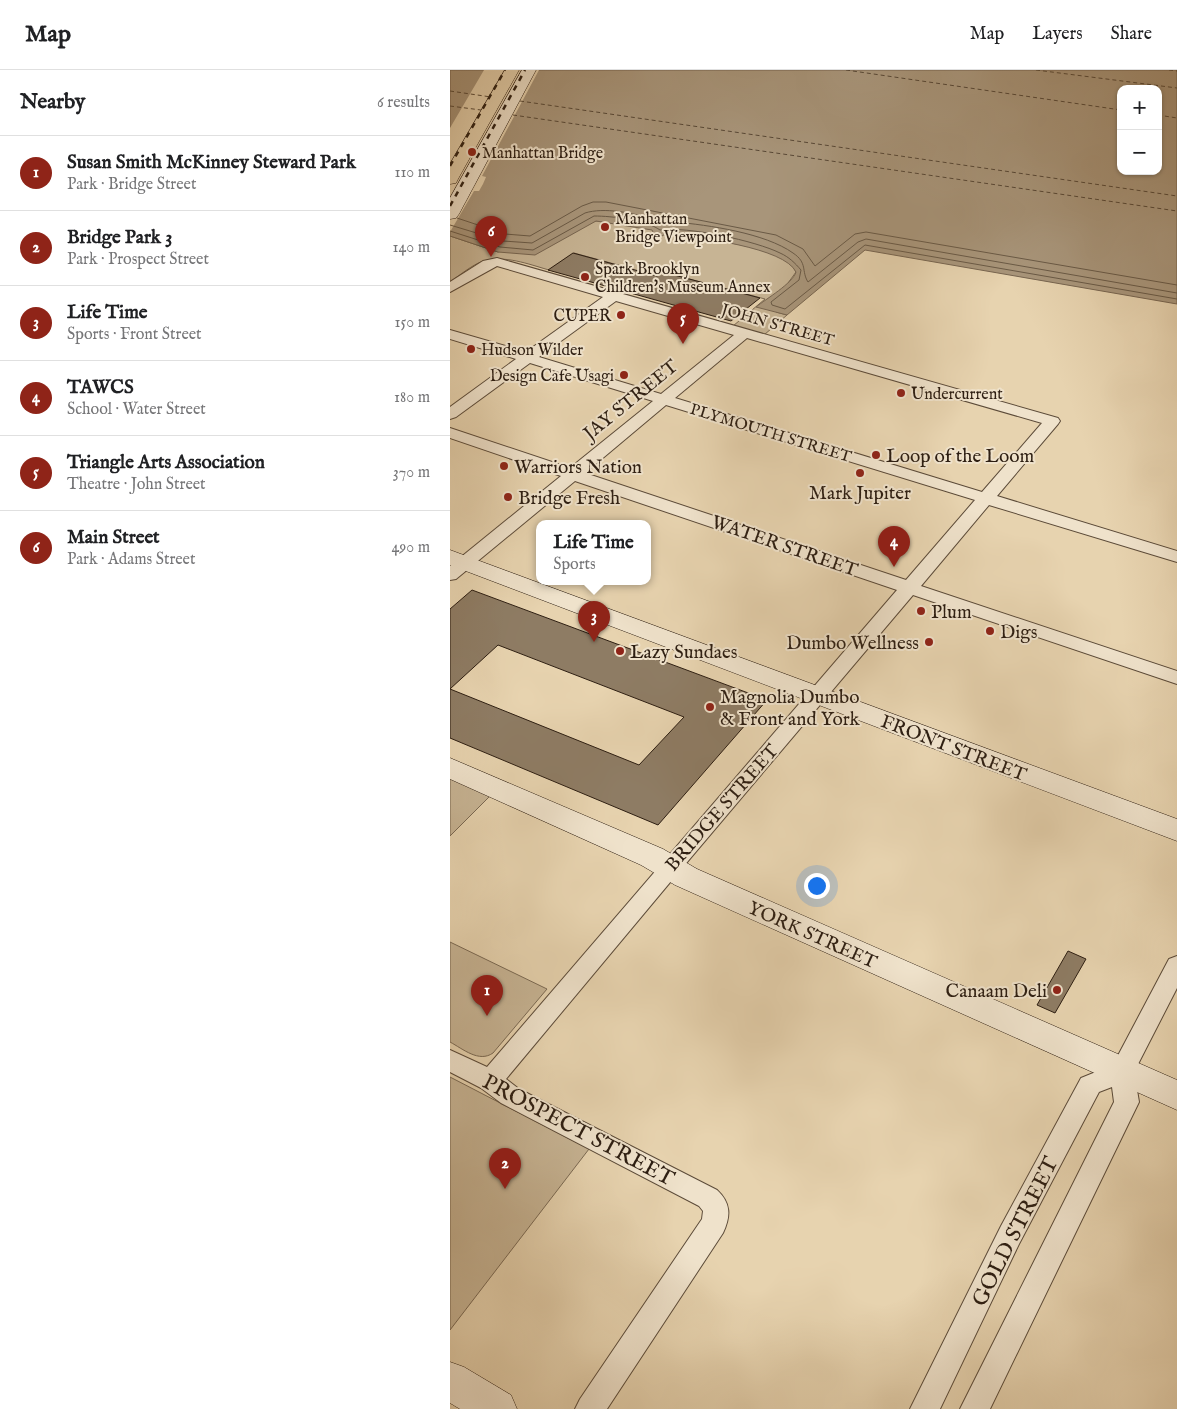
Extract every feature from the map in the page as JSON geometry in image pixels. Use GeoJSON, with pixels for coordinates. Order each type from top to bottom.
{"type":"FeatureCollection","features":[{"type":"Feature","properties":{"kind":"main road"},"geometry":{"type":"LineString","coordinates":[[475,104],[495,70]]}},
{"type":"Feature","properties":{"kind":"main road"},"geometry":{"type":"LineString","coordinates":[[450,180],[512,70]]}},
{"type":"Feature","properties":{"kind":"street"},"geometry":{"type":"LineString","coordinates":[[450,214],[529,70]]}},
{"type":"Feature","properties":{"kind":"street","name":"JOHN STREET"},"geometry":{"type":"LineString","coordinates":[[450,288],[494,262],[615,295],[1052,422]]}},
{"type":"Feature","properties":{"kind":"street"},"geometry":{"type":"LineString","coordinates":[[450,414],[615,295]]}},
{"type":"Feature","properties":{"kind":"street","name":"JAY STREET"},"geometry":{"type":"LineString","coordinates":[[455,565],[574,474],[745,333]]}},
{"type":"Feature","properties":{"kind":"street","name":"PLYMOUTH STREET"},"geometry":{"type":"LineString","coordinates":[[450,334],[1177,557]]}},
{"type":"Feature","properties":{"kind":"street","name":"BRIDGE STREET"},"geometry":{"type":"LineString","coordinates":[[490,1080],[669,868],[1052,422]]}},
{"type":"Feature","properties":{"kind":"street","name":"WATER STREET"},"geometry":{"type":"LineString","coordinates":[[450,433],[1177,678]]}},
{"type":"Feature","properties":{"kind":"street","name":"FRONT STREET"},"geometry":{"type":"LineString","coordinates":[[455,565],[817,695],[1177,830]]}},
{"type":"Feature","properties":{"kind":"street","name":"YORK STREET"},"geometry":{"type":"LineString","coordinates":[[450,768],[652,857],[686,877],[1177,1096]]}},
{"type":"Feature","properties":{"kind":"street"},"geometry":{"type":"LineString","coordinates":[[975,1409],[1127,1102],[1122,1072],[1177,965]]}},
{"type":"Feature","properties":{"kind":"street","name":"PROSPECT STREET"},"geometry":{"type":"LineString","coordinates":[[450,1060],[490,1080],[510,1096],[708,1198],[717,1210],[714,1224],[590,1409]]}},
{"type":"Feature","properties":{"kind":"street","name":"GOLD STREET"},"geometry":{"type":"LineString","coordinates":[[924,1409],[1010,1235],[1090,1085],[1122,1072]]}},
{"type":"Feature","properties":{"kind":"street"},"geometry":{"type":"LineString","coordinates":[[450,1381],[497,1409]]}},
{"type":"Feature","properties":{"kind":"shaded area"},"geometry":{"type":"Polygon","coordinates":[[[596,221],[621,223],[739,245],[768,252],[783,258],[796,272],[788,283],[776,312],[787,315],[764,335],[733,326],[765,299],[663,272],[633,294],[633,269],[574,253],[549,270],[525,263],[491,259],[470,268],[450,282],[450,236],[498,252],[596,221]]]}},
{"type":"Feature","properties":{"kind":"shaded area"},"geometry":{"type":"Polygon","coordinates":[[[450,777],[491,795],[450,836],[450,777]]]}},
{"type":"Feature","properties":{"kind":"shaded area"},"geometry":{"type":"Polygon","coordinates":[[[450,942],[547,989],[493,1053],[488,1056],[471,1054],[450,1042],[450,942]]]}},
{"type":"Feature","properties":{"kind":"shaded area"},"geometry":{"type":"Polygon","coordinates":[[[450,1077],[589,1149],[450,1330],[450,1077]]]}},
{"type":"Feature","properties":{"kind":"water"},"geometry":{"type":"Polygon","coordinates":[[[450,70],[1177,70],[1177,304],[865,250],[787,315],[756,307],[785,286],[796,272],[788,263],[775,256],[739,245],[670,233],[645,244],[642,243],[654,234],[652,230],[596,221],[535,255],[498,252],[450,236],[450,70]]]}},
{"type":"Feature","properties":{"kind":"pier","name":"Manhattan Bridge"},"geometry":{"type":"Polygon","coordinates":[[[484,70],[539,70],[482,176],[486,177],[483,184],[479,191],[474,191],[450,232],[450,128],[484,70]]]}},
{"type":"Feature","properties":{"kind":"building"},"geometry":{"type":"Polygon","coordinates":[[[573,253],[657,276],[663,272],[760,298],[731,321],[548,270],[573,253]]]}},
{"type":"Feature","properties":{"kind":"building","name":"Magnolia Dumbo & Front and York"},"geometry":{"type":"Polygon","coordinates":[[[472,590],[767,700],[658,825],[450,738],[450,609],[472,590]],[[498,645],[450,689],[639,765],[684,717],[498,645]]]}},
{"type":"Feature","properties":{"kind":"building","name":"Canaam Deli"},"geometry":{"type":"Polygon","coordinates":[[[1068,951],[1086,959],[1055,1013],[1037,1005],[1068,951]]]}},
{"type":"Feature","properties":{"kind":"ferry route"},"geometry":{"type":"LineString","coordinates":[[846,70],[1117,109]]}},
{"type":"Feature","properties":{"kind":"ferry route"},"geometry":{"type":"LineString","coordinates":[[1036,70],[1177,88]]}},
{"type":"Feature","properties":{"kind":"ferry route"},"geometry":{"type":"LineString","coordinates":[[1169,70],[1177,71]]}},
{"type":"Feature","properties":{"kind":"ferry route"},"geometry":{"type":"LineString","coordinates":[[450,91],[491,97]]}},
{"type":"Feature","properties":{"kind":"ferry route"},"geometry":{"type":"LineString","coordinates":[[520,101],[1177,196]]}},
{"type":"Feature","properties":{"kind":"ferry route"},"geometry":{"type":"LineString","coordinates":[[450,106],[481,110]]}},
{"type":"Feature","properties":{"kind":"ferry route"},"geometry":{"type":"LineString","coordinates":[[513,115],[1177,211]]}},
{"type":"Feature","properties":{"kind":"ferry route"},"geometry":{"type":"LineString","coordinates":[[1162,116],[1177,118]]}},
{"type":"Feature","properties":{"kind":"railway"},"geometry":{"type":"LineString","coordinates":[[450,166],[505,70]]}},
{"type":"Feature","properties":{"kind":"railway"},"geometry":{"type":"LineString","coordinates":[[450,206],[525,70]]}},
{"type":"Feature","properties":{"kind":"place","name":"Manhattan Bridge"},"geometry":{"type":"Point","coordinates":[472,152]}},
{"type":"Feature","properties":{"kind":"place","name":"Manhattan Bridge Viewpoint"},"geometry":{"type":"Point","coordinates":[605,227]}},
{"type":"Feature","properties":{"kind":"place","name":"Main Street"},"geometry":{"type":"Point","coordinates":[491,257]}},
{"type":"Feature","properties":{"kind":"place","name":"Spark Brooklyn Children's Museum Annex"},"geometry":{"type":"Point","coordinates":[585,277]}},
{"type":"Feature","properties":{"kind":"place","name":"CUPER"},"geometry":{"type":"Point","coordinates":[621,315]}},
{"type":"Feature","properties":{"kind":"place","name":"Triangle Arts Association"},"geometry":{"type":"Point","coordinates":[683,344]}},
{"type":"Feature","properties":{"kind":"place","name":"Hudson Wilder"},"geometry":{"type":"Point","coordinates":[471,349]}},
{"type":"Feature","properties":{"kind":"place","name":"Design Cafe Usagi"},"geometry":{"type":"Point","coordinates":[624,375]}},
{"type":"Feature","properties":{"kind":"place","name":"Undercurrent"},"geometry":{"type":"Point","coordinates":[901,393]}},
{"type":"Feature","properties":{"kind":"place","name":"Loop of the Loom"},"geometry":{"type":"Point","coordinates":[876,455]}},
{"type":"Feature","properties":{"kind":"place","name":"Warriors Nation"},"geometry":{"type":"Point","coordinates":[504,466]}},
{"type":"Feature","properties":{"kind":"place","name":"Mark Jupiter"},"geometry":{"type":"Point","coordinates":[860,473]}},
{"type":"Feature","properties":{"kind":"place","name":"Bridge Fresh"},"geometry":{"type":"Point","coordinates":[508,497]}},
{"type":"Feature","properties":{"kind":"place","name":"TAWCS"},"geometry":{"type":"Point","coordinates":[894,567]}},
{"type":"Feature","properties":{"kind":"place","name":"Plum"},"geometry":{"type":"Point","coordinates":[921,611]}},
{"type":"Feature","properties":{"kind":"place","name":"Digs"},"geometry":{"type":"Point","coordinates":[990,631]}},
{"type":"Feature","properties":{"kind":"place","name":"Life Time"},"geometry":{"type":"Point","coordinates":[594,642]}},
{"type":"Feature","properties":{"kind":"place","name":"Dumbo Wellness"},"geometry":{"type":"Point","coordinates":[929,642]}},
{"type":"Feature","properties":{"kind":"place","name":"Lazy Sundaes"},"geometry":{"type":"Point","coordinates":[620,651]}},
{"type":"Feature","properties":{"kind":"place","name":"Magnolia Dumbo & Front and York"},"geometry":{"type":"Point","coordinates":[710,707]}},
{"type":"Feature","properties":{"kind":"place","name":"Canaam Deli"},"geometry":{"type":"Point","coordinates":[1057,990]}},
{"type":"Feature","properties":{"kind":"place","name":"Susan Smith McKinney Steward Park"},"geometry":{"type":"Point","coordinates":[487,1016]}},
{"type":"Feature","properties":{"kind":"place","name":"Bridge Park 3"},"geometry":{"type":"Point","coordinates":[505,1189]}}]}
